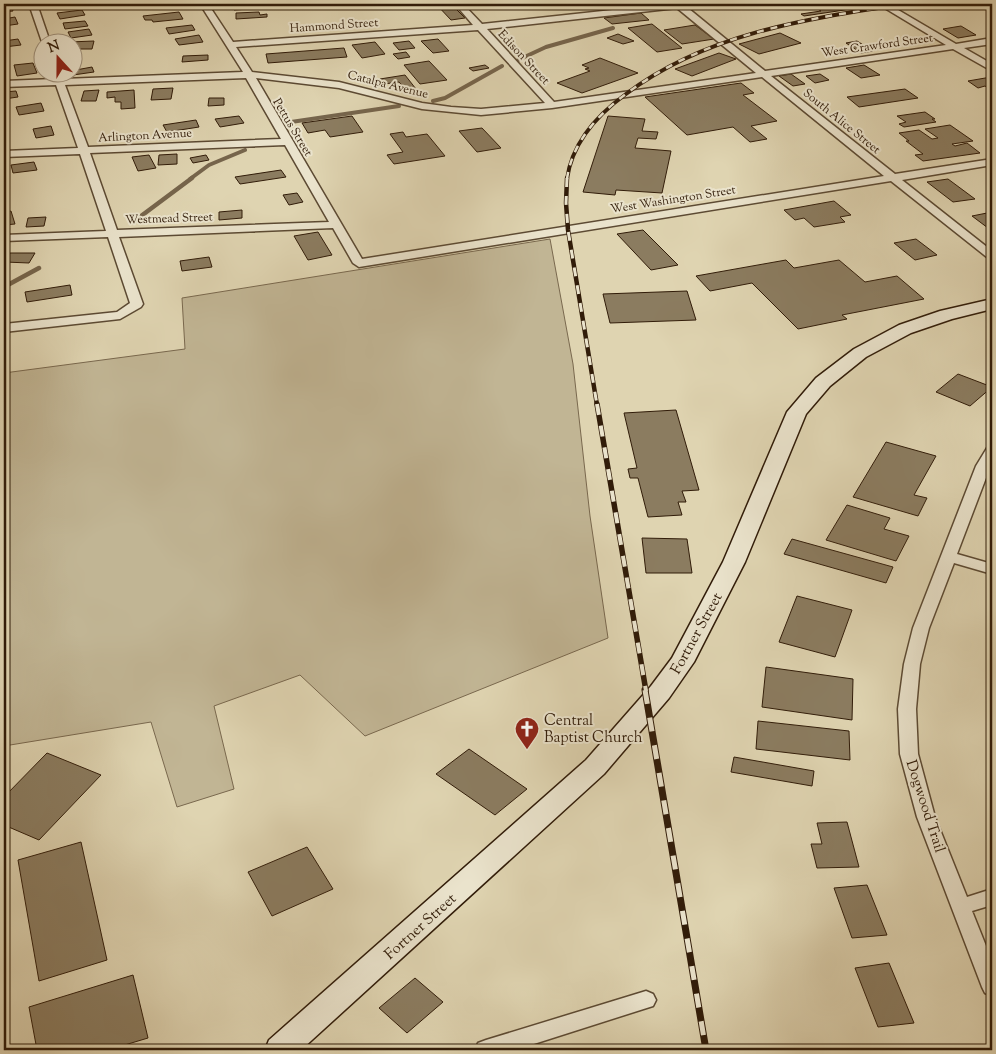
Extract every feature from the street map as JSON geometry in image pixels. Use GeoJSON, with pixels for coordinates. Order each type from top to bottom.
{"type":"FeatureCollection","features":[{"type":"Feature","properties":{"kind":"street"},"geometry":{"type":"LineString","coordinates":[[33,4],[43,32]]}},
{"type":"Feature","properties":{"kind":"street","name":"Pettus Street"},"geometry":{"type":"LineString","coordinates":[[204,4],[249,75],[286,142],[359,263]]}},
{"type":"Feature","properties":{"kind":"street","name":"Edison Street"},"geometry":{"type":"LineString","coordinates":[[458,4],[552,105]]}},
{"type":"Feature","properties":{"kind":"street","name":"Hammond Street"},"geometry":{"type":"LineString","coordinates":[[229,45],[479,27],[679,4]]}},
{"type":"Feature","properties":{"kind":"street","name":"South Alice Street"},"geometry":{"type":"LineString","coordinates":[[679,4],[992,256]]}},
{"type":"Feature","properties":{"kind":"street"},"geometry":{"type":"LineString","coordinates":[[882,4],[992,68]]}},
{"type":"Feature","properties":{"kind":"street","name":"West Crawford Street"},"geometry":{"type":"LineString","coordinates":[[764,74],[992,41]]}},
{"type":"Feature","properties":{"kind":"street","name":"Catalpa Avenue"},"geometry":{"type":"LineString","coordinates":[[82,77],[249,75],[331,84],[451,110],[491,111],[552,105],[764,74]]}},
{"type":"Feature","properties":{"kind":"street","name":"Catalpa Avenue"},"geometry":{"type":"LineString","coordinates":[[4,84],[32,80]]}},
{"type":"Feature","properties":{"kind":"street"},"geometry":{"type":"LineString","coordinates":[[4,328],[120,315],[137,304],[60,82]]}},
{"type":"Feature","properties":{"kind":"street","name":"Arlington Avenue"},"geometry":{"type":"LineString","coordinates":[[4,154],[286,142]]}},
{"type":"Feature","properties":{"kind":"street","name":"West Washington Street"},"geometry":{"type":"LineString","coordinates":[[359,263],[992,162]]}},
{"type":"Feature","properties":{"kind":"street","name":"Westmead Street"},"geometry":{"type":"LineString","coordinates":[[4,238],[336,224]]}},
{"type":"Feature","properties":{"kind":"street","name":"Fortner Street"},"geometry":{"type":"LineString","coordinates":[[280,1050],[595,767],[648,708],[682,662],[734,562],[788,429],[797,412],[823,382],[860,353],[906,329],[946,315],[992,304]]}},
{"type":"Feature","properties":{"kind":"street","name":"Dogwood Trail"},"geometry":{"type":"LineString","coordinates":[[992,451],[983,466],[921,628],[912,664],[907,709],[909,754],[926,817],[992,987]]}},
{"type":"Feature","properties":{"kind":"street"},"geometry":{"type":"LineString","coordinates":[[950,556],[992,569]]}},
{"type":"Feature","properties":{"kind":"street"},"geometry":{"type":"LineString","coordinates":[[962,906],[992,897]]}},
{"type":"Feature","properties":{"kind":"street"},"geometry":{"type":"LineString","coordinates":[[486,1050],[646,1000]]}},
{"type":"Feature","properties":{"kind":"shaded area"},"geometry":{"type":"Polygon","coordinates":[[[550,239],[573,364],[590,516],[608,638],[365,736],[300,675],[214,706],[234,789],[177,807],[151,722],[4,746],[4,373],[185,349],[182,298],[550,239]]]}},
{"type":"Feature","properties":{"kind":"building"},"geometry":{"type":"Polygon","coordinates":[[[57,4],[80,4],[81,5],[58,8],[57,4]]]}},
{"type":"Feature","properties":{"kind":"building"},"geometry":{"type":"Polygon","coordinates":[[[300,4],[374,4],[300,9],[300,4]]]}},
{"type":"Feature","properties":{"kind":"building"},"geometry":{"type":"Polygon","coordinates":[[[436,4],[451,4],[465,18],[451,20],[436,4]]]}},
{"type":"Feature","properties":{"kind":"building"},"geometry":{"type":"Polygon","coordinates":[[[797,4],[851,4],[858,8],[804,16],[801,14],[821,11],[816,8],[806,9],[797,4]]]}},
{"type":"Feature","properties":{"kind":"building"},"geometry":{"type":"Polygon","coordinates":[[[11,5],[13,11],[4,12],[4,6],[11,5]]]}},
{"type":"Feature","properties":{"kind":"building"},"geometry":{"type":"Polygon","coordinates":[[[233,5],[275,5],[267,6],[267,8],[234,10],[233,5]]]}},
{"type":"Feature","properties":{"kind":"building"},"geometry":{"type":"Polygon","coordinates":[[[82,10],[85,15],[60,19],[57,13],[82,10]]]}},
{"type":"Feature","properties":{"kind":"building"},"geometry":{"type":"Polygon","coordinates":[[[179,12],[183,19],[153,22],[152,20],[145,20],[143,16],[179,12]]]}},
{"type":"Feature","properties":{"kind":"building"},"geometry":{"type":"Polygon","coordinates":[[[259,12],[260,15],[267,14],[267,17],[236,19],[236,13],[259,12]]]}},
{"type":"Feature","properties":{"kind":"building"},"geometry":{"type":"Polygon","coordinates":[[[641,13],[649,20],[612,24],[604,18],[641,13]]]}},
{"type":"Feature","properties":{"kind":"building"},"geometry":{"type":"Polygon","coordinates":[[[15,17],[18,24],[4,26],[4,19],[15,17]]]}},
{"type":"Feature","properties":{"kind":"building"},"geometry":{"type":"Polygon","coordinates":[[[85,21],[88,26],[65,29],[63,23],[85,21]]]}},
{"type":"Feature","properties":{"kind":"building"},"geometry":{"type":"Polygon","coordinates":[[[652,24],[682,48],[657,52],[628,28],[652,24]]]}},
{"type":"Feature","properties":{"kind":"building"},"geometry":{"type":"Polygon","coordinates":[[[192,25],[195,30],[169,34],[166,28],[192,25]]]}},
{"type":"Feature","properties":{"kind":"building"},"geometry":{"type":"Polygon","coordinates":[[[695,25],[714,39],[682,44],[664,30],[695,25]]]}},
{"type":"Feature","properties":{"kind":"building"},"geometry":{"type":"Polygon","coordinates":[[[961,26],[976,35],[958,38],[943,29],[961,26]]]}},
{"type":"Feature","properties":{"kind":"building"},"geometry":{"type":"Polygon","coordinates":[[[89,29],[92,35],[82,36],[82,32],[68,32],[89,29]]]}},
{"type":"Feature","properties":{"kind":"building"},"geometry":{"type":"Polygon","coordinates":[[[780,33],[801,43],[759,54],[739,44],[780,33]]]}},
{"type":"Feature","properties":{"kind":"building"},"geometry":{"type":"Polygon","coordinates":[[[618,34],[634,41],[623,44],[607,38],[618,34]]]}},
{"type":"Feature","properties":{"kind":"building"},"geometry":{"type":"Polygon","coordinates":[[[199,35],[203,42],[179,45],[175,39],[199,35]]]}},
{"type":"Feature","properties":{"kind":"building"},"geometry":{"type":"Polygon","coordinates":[[[18,39],[21,45],[4,47],[4,41],[18,39]]]}},
{"type":"Feature","properties":{"kind":"building"},"geometry":{"type":"Polygon","coordinates":[[[438,39],[449,51],[433,53],[421,41],[438,39]]]}},
{"type":"Feature","properties":{"kind":"building"},"geometry":{"type":"Polygon","coordinates":[[[82,41],[94,41],[92,49],[82,49],[82,41]]]}},
{"type":"Feature","properties":{"kind":"building"},"geometry":{"type":"Polygon","coordinates":[[[409,41],[415,48],[399,50],[393,43],[409,41]]]}},
{"type":"Feature","properties":{"kind":"building"},"geometry":{"type":"Polygon","coordinates":[[[857,41],[873,51],[861,53],[846,43],[857,41]]]}},
{"type":"Feature","properties":{"kind":"building"},"geometry":{"type":"Polygon","coordinates":[[[375,42],[385,54],[362,58],[352,45],[375,42]]]}},
{"type":"Feature","properties":{"kind":"building"},"geometry":{"type":"Polygon","coordinates":[[[344,48],[347,57],[268,63],[266,54],[344,48]]]}},
{"type":"Feature","properties":{"kind":"building"},"geometry":{"type":"Polygon","coordinates":[[[406,52],[410,57],[398,59],[393,54],[406,52]]]}},
{"type":"Feature","properties":{"kind":"building"},"geometry":{"type":"Polygon","coordinates":[[[719,53],[736,59],[692,76],[675,69],[719,53]]]}},
{"type":"Feature","properties":{"kind":"building"},"geometry":{"type":"Polygon","coordinates":[[[208,55],[208,60],[182,62],[183,56],[208,55]]]}},
{"type":"Feature","properties":{"kind":"building"},"geometry":{"type":"Polygon","coordinates":[[[600,58],[638,73],[582,93],[557,83],[590,71],[585,69],[589,68],[582,65],[600,58]]]}},
{"type":"Feature","properties":{"kind":"building"},"geometry":{"type":"Polygon","coordinates":[[[429,61],[447,80],[420,84],[404,65],[429,61]]]}},
{"type":"Feature","properties":{"kind":"building"},"geometry":{"type":"Polygon","coordinates":[[[32,63],[32,74],[17,76],[14,65],[32,63]]]}},
{"type":"Feature","properties":{"kind":"building"},"geometry":{"type":"Polygon","coordinates":[[[485,65],[489,68],[473,71],[469,68],[485,65]]]}},
{"type":"Feature","properties":{"kind":"building"},"geometry":{"type":"Polygon","coordinates":[[[864,65],[880,75],[861,78],[846,68],[864,65]]]}},
{"type":"Feature","properties":{"kind":"building"},"geometry":{"type":"Polygon","coordinates":[[[92,67],[94,72],[82,74],[82,69],[92,67]]]}},
{"type":"Feature","properties":{"kind":"building"},"geometry":{"type":"Polygon","coordinates":[[[791,74],[805,84],[793,86],[779,76],[791,74]]]}},
{"type":"Feature","properties":{"kind":"building"},"geometry":{"type":"Polygon","coordinates":[[[820,74],[829,80],[815,83],[806,76],[820,74]]]}},
{"type":"Feature","properties":{"kind":"building"},"geometry":{"type":"Polygon","coordinates":[[[405,75],[416,89],[406,90],[399,82],[384,84],[380,79],[405,75]]]}},
{"type":"Feature","properties":{"kind":"building"},"geometry":{"type":"Polygon","coordinates":[[[991,77],[992,88],[985,86],[978,88],[968,81],[991,77]]]}},
{"type":"Feature","properties":{"kind":"building"},"geometry":{"type":"Polygon","coordinates":[[[741,83],[754,93],[743,95],[777,121],[751,126],[767,139],[750,142],[733,127],[687,135],[645,97],[741,83]]]}},
{"type":"Feature","properties":{"kind":"building"},"geometry":{"type":"Polygon","coordinates":[[[173,88],[171,99],[151,100],[153,89],[173,88]]]}},
{"type":"Feature","properties":{"kind":"building"},"geometry":{"type":"Polygon","coordinates":[[[905,89],[918,98],[859,107],[847,97],[905,89]]]}},
{"type":"Feature","properties":{"kind":"building"},"geometry":{"type":"Polygon","coordinates":[[[99,90],[96,101],[81,101],[84,91],[99,90]]]}},
{"type":"Feature","properties":{"kind":"building"},"geometry":{"type":"Polygon","coordinates":[[[134,90],[135,108],[121,109],[121,102],[115,102],[115,97],[107,98],[107,92],[134,90]]]}},
{"type":"Feature","properties":{"kind":"building"},"geometry":{"type":"Polygon","coordinates":[[[16,91],[18,97],[4,99],[4,92],[16,91]]]}},
{"type":"Feature","properties":{"kind":"building"},"geometry":{"type":"Polygon","coordinates":[[[209,98],[224,98],[224,105],[208,106],[209,98]]]}},
{"type":"Feature","properties":{"kind":"building"},"geometry":{"type":"Polygon","coordinates":[[[41,103],[44,111],[19,115],[16,107],[41,103]]]}},
{"type":"Feature","properties":{"kind":"building"},"geometry":{"type":"Polygon","coordinates":[[[925,112],[935,119],[932,119],[936,122],[904,127],[899,124],[906,122],[897,116],[925,112]]]}},
{"type":"Feature","properties":{"kind":"building"},"geometry":{"type":"Polygon","coordinates":[[[239,116],[244,123],[220,127],[215,119],[239,116]]]}},
{"type":"Feature","properties":{"kind":"building"},"geometry":{"type":"Polygon","coordinates":[[[352,116],[363,132],[330,137],[325,130],[308,133],[302,123],[352,116]]]}},
{"type":"Feature","properties":{"kind":"building"},"geometry":{"type":"Polygon","coordinates":[[[608,116],[645,119],[642,131],[658,132],[656,139],[638,138],[635,148],[671,151],[662,193],[616,190],[615,195],[583,192],[608,116]]]}},
{"type":"Feature","properties":{"kind":"building"},"geometry":{"type":"Polygon","coordinates":[[[196,120],[199,127],[167,132],[163,125],[196,120]]]}},
{"type":"Feature","properties":{"kind":"building"},"geometry":{"type":"Polygon","coordinates":[[[950,125],[973,141],[952,144],[955,146],[967,143],[980,153],[923,161],[915,155],[923,154],[899,133],[919,130],[932,139],[938,138],[925,129],[950,125]]]}},
{"type":"Feature","properties":{"kind":"building"},"geometry":{"type":"Polygon","coordinates":[[[51,126],[54,135],[36,138],[33,129],[51,126]]]}},
{"type":"Feature","properties":{"kind":"building"},"geometry":{"type":"Polygon","coordinates":[[[482,128],[501,148],[477,152],[459,131],[482,128]]]}},
{"type":"Feature","properties":{"kind":"building"},"geometry":{"type":"Polygon","coordinates":[[[403,132],[406,137],[427,134],[445,156],[394,164],[387,155],[403,152],[390,134],[403,132]]]}},
{"type":"Feature","properties":{"kind":"building"},"geometry":{"type":"Polygon","coordinates":[[[177,154],[177,164],[158,165],[159,155],[177,154]]]}},
{"type":"Feature","properties":{"kind":"building"},"geometry":{"type":"Polygon","coordinates":[[[149,155],[156,168],[138,171],[132,157],[149,155]]]}},
{"type":"Feature","properties":{"kind":"building"},"geometry":{"type":"Polygon","coordinates":[[[206,155],[209,160],[193,163],[190,158],[206,155]]]}},
{"type":"Feature","properties":{"kind":"building"},"geometry":{"type":"Polygon","coordinates":[[[34,162],[37,170],[13,173],[11,165],[34,162]]]}},
{"type":"Feature","properties":{"kind":"building"},"geometry":{"type":"Polygon","coordinates":[[[281,170],[286,177],[240,184],[235,177],[281,170]]]}},
{"type":"Feature","properties":{"kind":"building"},"geometry":{"type":"Polygon","coordinates":[[[948,179],[975,199],[953,202],[927,182],[948,179]]]}},
{"type":"Feature","properties":{"kind":"building"},"geometry":{"type":"Polygon","coordinates":[[[297,193],[303,202],[289,205],[283,195],[297,193]]]}},
{"type":"Feature","properties":{"kind":"building"},"geometry":{"type":"Polygon","coordinates":[[[834,201],[851,215],[840,217],[845,222],[814,227],[804,218],[795,220],[784,210],[834,201]]]}},
{"type":"Feature","properties":{"kind":"building"},"geometry":{"type":"Polygon","coordinates":[[[242,210],[242,218],[219,220],[219,212],[242,210]]]}},
{"type":"Feature","properties":{"kind":"building"},"geometry":{"type":"Polygon","coordinates":[[[11,211],[15,224],[4,225],[4,213],[11,211]]]}},
{"type":"Feature","properties":{"kind":"building"},"geometry":{"type":"Polygon","coordinates":[[[992,212],[992,227],[988,228],[972,216],[992,212]]]}},
{"type":"Feature","properties":{"kind":"building"},"geometry":{"type":"Polygon","coordinates":[[[46,217],[44,226],[26,227],[28,218],[46,217]]]}},
{"type":"Feature","properties":{"kind":"building"},"geometry":{"type":"Polygon","coordinates":[[[643,230],[678,265],[651,270],[617,234],[643,230]]]}},
{"type":"Feature","properties":{"kind":"building"},"geometry":{"type":"Polygon","coordinates":[[[318,232],[332,255],[308,260],[294,236],[318,232]]]}},
{"type":"Feature","properties":{"kind":"building"},"geometry":{"type":"Polygon","coordinates":[[[916,239],[937,255],[915,260],[894,243],[916,239]]]}},
{"type":"Feature","properties":{"kind":"building"},"geometry":{"type":"Polygon","coordinates":[[[10,253],[35,253],[29,263],[5,262],[10,253]]]}},
{"type":"Feature","properties":{"kind":"building"},"geometry":{"type":"Polygon","coordinates":[[[209,257],[212,267],[182,271],[180,261],[209,257]]]}},
{"type":"Feature","properties":{"kind":"building"},"geometry":{"type":"Polygon","coordinates":[[[786,260],[794,268],[839,260],[865,282],[897,276],[924,299],[842,315],[847,319],[798,329],[752,283],[710,291],[696,276],[786,260]]]}},
{"type":"Feature","properties":{"kind":"building"},"geometry":{"type":"Polygon","coordinates":[[[70,285],[72,295],[27,302],[25,292],[70,285]]]}},
{"type":"Feature","properties":{"kind":"building"},"geometry":{"type":"Polygon","coordinates":[[[687,291],[696,320],[610,323],[603,294],[687,291]]]}},
{"type":"Feature","properties":{"kind":"building"},"geometry":{"type":"Polygon","coordinates":[[[958,374],[992,387],[970,406],[936,392],[958,374]]]}},
{"type":"Feature","properties":{"kind":"building"},"geometry":{"type":"Polygon","coordinates":[[[676,410],[699,490],[682,491],[686,502],[678,502],[682,515],[648,517],[638,478],[630,478],[628,469],[637,468],[624,413],[676,410]]]}},
{"type":"Feature","properties":{"kind":"building"},"geometry":{"type":"Polygon","coordinates":[[[886,442],[936,456],[914,495],[927,498],[918,516],[853,497],[886,442]]]}},
{"type":"Feature","properties":{"kind":"building"},"geometry":{"type":"Polygon","coordinates":[[[847,505],[890,518],[884,529],[909,536],[896,561],[826,540],[847,505]]]}},
{"type":"Feature","properties":{"kind":"building"},"geometry":{"type":"Polygon","coordinates":[[[642,538],[687,539],[692,573],[646,573],[642,538]]]}},
{"type":"Feature","properties":{"kind":"building"},"geometry":{"type":"Polygon","coordinates":[[[792,539],[893,567],[886,583],[784,554],[792,539]]]}},
{"type":"Feature","properties":{"kind":"building"},"geometry":{"type":"Polygon","coordinates":[[[797,596],[852,610],[835,657],[779,642],[797,596]]]}},
{"type":"Feature","properties":{"kind":"building"},"geometry":{"type":"Polygon","coordinates":[[[766,667],[853,679],[852,720],[762,707],[766,667]]]}},
{"type":"Feature","properties":{"kind":"building"},"geometry":{"type":"Polygon","coordinates":[[[758,721],[849,731],[850,760],[756,749],[758,721]]]}},
{"type":"Feature","properties":{"kind":"building"},"geometry":{"type":"Polygon","coordinates":[[[469,749],[527,789],[495,815],[436,774],[469,749]]]}},
{"type":"Feature","properties":{"kind":"building"},"geometry":{"type":"Polygon","coordinates":[[[47,753],[101,775],[39,840],[4,825],[4,797],[47,753]]]}},
{"type":"Feature","properties":{"kind":"building"},"geometry":{"type":"Polygon","coordinates":[[[734,757],[814,771],[812,786],[731,772],[734,757]]]}},
{"type":"Feature","properties":{"kind":"building"},"geometry":{"type":"Polygon","coordinates":[[[847,822],[859,867],[817,868],[811,844],[822,844],[817,823],[847,822]]]}},
{"type":"Feature","properties":{"kind":"building"},"geometry":{"type":"Polygon","coordinates":[[[81,842],[107,960],[39,981],[18,860],[81,842]]]}},
{"type":"Feature","properties":{"kind":"building"},"geometry":{"type":"Polygon","coordinates":[[[307,847],[333,889],[272,916],[248,872],[307,847]]]}},
{"type":"Feature","properties":{"kind":"building"},"geometry":{"type":"Polygon","coordinates":[[[867,885],[887,935],[852,938],[834,888],[867,885]]]}},
{"type":"Feature","properties":{"kind":"building"},"geometry":{"type":"Polygon","coordinates":[[[889,963],[914,1023],[878,1027],[855,968],[889,963]]]}},
{"type":"Feature","properties":{"kind":"building"},"geometry":{"type":"Polygon","coordinates":[[[133,975],[148,1038],[108,1050],[37,1050],[29,1007],[133,975]]]}},
{"type":"Feature","properties":{"kind":"building"},"geometry":{"type":"Polygon","coordinates":[[[415,978],[443,1002],[407,1033],[379,1008],[415,978]]]}},
{"type":"Feature","properties":{"kind":"waterway"},"geometry":{"type":"LineString","coordinates":[[518,60],[546,47],[613,28]]}},
{"type":"Feature","properties":{"kind":"waterway"},"geometry":{"type":"LineString","coordinates":[[433,101],[445,98],[502,66]]}},
{"type":"Feature","properties":{"kind":"waterway"},"geometry":{"type":"LineString","coordinates":[[291,122],[399,106]]}},
{"type":"Feature","properties":{"kind":"waterway"},"geometry":{"type":"LineString","coordinates":[[190,179],[209,165],[245,150]]}},
{"type":"Feature","properties":{"kind":"waterway"},"geometry":{"type":"LineString","coordinates":[[133,222],[192,178]]}},
{"type":"Feature","properties":{"kind":"waterway"},"geometry":{"type":"LineString","coordinates":[[4,287],[39,268]]}},
{"type":"Feature","properties":{"kind":"railway"},"geometry":{"type":"LineString","coordinates":[[567,179],[574,153],[596,121],[615,102],[657,73],[690,56],[759,32],[794,23],[904,4]]}},
{"type":"Feature","properties":{"kind":"railway"},"geometry":{"type":"LineString","coordinates":[[567,178],[568,230],[597,405]]}},
{"type":"Feature","properties":{"kind":"railway"},"geometry":{"type":"LineString","coordinates":[[597,404],[646,691]]}},
{"type":"Feature","properties":{"kind":"railway"},"geometry":{"type":"LineString","coordinates":[[645,690],[706,1050]]}},
{"type":"Feature","properties":{"kind":"place","name":"Central Baptist Church"},"geometry":{"type":"Point","coordinates":[527,750]}}]}
